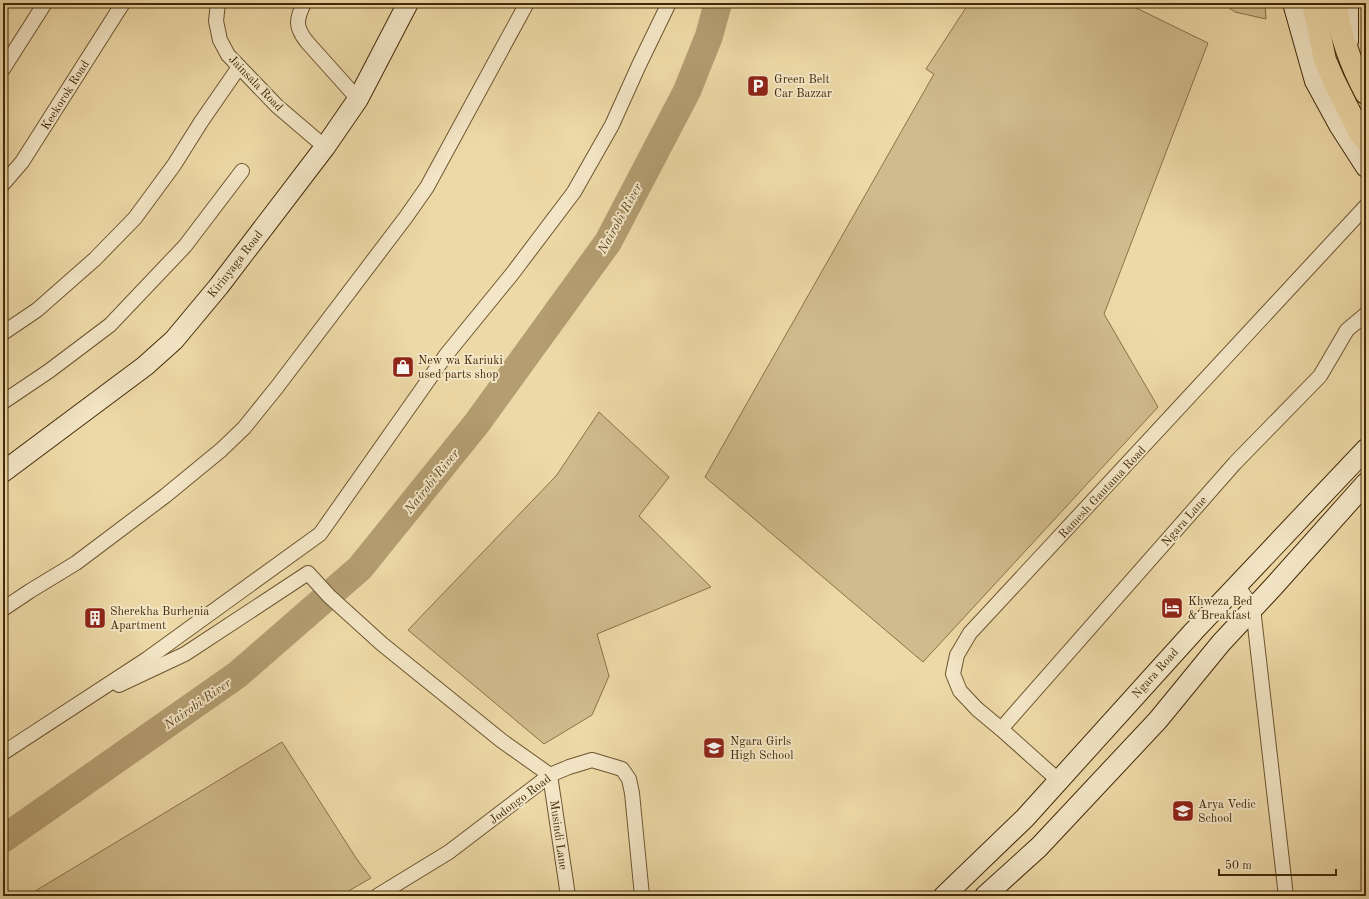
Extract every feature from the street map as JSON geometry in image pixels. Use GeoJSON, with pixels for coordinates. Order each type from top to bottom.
{"type":"FeatureCollection","features":[{"type":"Feature","properties":{"kind":"highway"},"geometry":{"type":"LineString","coordinates":[[1313,3],[1325,60],[1360,133],[1366,140]]}},
{"type":"Feature","properties":{"kind":"highway"},"geometry":{"type":"LineString","coordinates":[[1335,3],[1338,22],[1348,52],[1366,92]]}},
{"type":"Feature","properties":{"kind":"main road","name":"Kirinyaga Road"},"geometry":{"type":"LineString","coordinates":[[3,472],[145,366],[174,340],[219,286],[325,147],[358,99],[408,3]]}},
{"type":"Feature","properties":{"kind":"main road"},"geometry":{"type":"LineString","coordinates":[[1293,3],[1315,81],[1338,125],[1366,167]]}},
{"type":"Feature","properties":{"kind":"main road"},"geometry":{"type":"LineString","coordinates":[[1348,3],[1348,52]]}},
{"type":"Feature","properties":{"kind":"main road","name":"Ngara Road"},"geometry":{"type":"LineString","coordinates":[[944,896],[1025,818],[1237,585],[1366,449]]}},
{"type":"Feature","properties":{"kind":"main road"},"geometry":{"type":"LineString","coordinates":[[985,896],[1039,847],[1158,720],[1220,643],[1366,483]]}},
{"type":"Feature","properties":{"kind":"street"},"geometry":{"type":"LineString","coordinates":[[3,69],[45,3]]}},
{"type":"Feature","properties":{"kind":"street","name":"Keekorok Road"},"geometry":{"type":"LineString","coordinates":[[3,184],[22,162],[124,3]]}},
{"type":"Feature","properties":{"kind":"street","name":"Jainsala Road"},"geometry":{"type":"LineString","coordinates":[[218,3],[216,21],[220,40],[228,55],[277,106],[325,147]]}},
{"type":"Feature","properties":{"kind":"street"},"geometry":{"type":"LineString","coordinates":[[304,3],[298,20],[298,28],[300,33],[358,99]]}},
{"type":"Feature","properties":{"kind":"street"},"geometry":{"type":"LineString","coordinates":[[3,609],[76,563],[165,496],[221,450],[244,428],[274,392],[406,218],[427,187],[527,3]]}},
{"type":"Feature","properties":{"kind":"street"},"geometry":{"type":"LineString","coordinates":[[3,753],[147,659],[320,534],[446,355],[512,274],[574,192],[612,125],[639,64],[669,3]]}},
{"type":"Feature","properties":{"kind":"street"},"geometry":{"type":"LineString","coordinates":[[3,333],[37,310],[95,259],[135,218],[174,165],[201,122],[239,67]]}},
{"type":"Feature","properties":{"kind":"street"},"geometry":{"type":"LineString","coordinates":[[3,402],[50,371],[110,325],[185,246],[242,171]]}},
{"type":"Feature","properties":{"kind":"street","name":"Ramesh Gautama Road"},"geometry":{"type":"LineString","coordinates":[[1058,780],[1001,728],[977,709],[960,691],[953,674],[957,655],[970,633],[1366,206]]}},
{"type":"Feature","properties":{"kind":"street","name":"Ngara Lane"},"geometry":{"type":"LineString","coordinates":[[1001,728],[1235,463],[1320,376],[1347,330],[1366,314]]}},
{"type":"Feature","properties":{"kind":"street"},"geometry":{"type":"LineString","coordinates":[[83,700],[145,674],[185,654],[308,573],[329,596],[382,644],[502,740],[550,775]]}},
{"type":"Feature","properties":{"kind":"street"},"geometry":{"type":"LineString","coordinates":[[1237,585],[1253,608],[1286,896]]}},
{"type":"Feature","properties":{"kind":"street","name":"Jodongo Road"},"geometry":{"type":"LineString","coordinates":[[377,896],[449,852],[550,775],[592,760],[622,769],[629,779],[632,793],[642,896]]}},
{"type":"Feature","properties":{"kind":"street","name":"Musindi Lane"},"geometry":{"type":"LineString","coordinates":[[550,775],[564,894]]}},
{"type":"Feature","properties":{"kind":"shaded area"},"geometry":{"type":"Polygon","coordinates":[[[969,3],[973,5],[974,3],[1126,3],[1208,43],[1104,314],[1158,407],[923,662],[705,477],[934,74],[926,69],[969,3]]]}},
{"type":"Feature","properties":{"kind":"shaded area"},"geometry":{"type":"Polygon","coordinates":[[[1222,3],[1265,3],[1266,19],[1235,12],[1222,3]]]}},
{"type":"Feature","properties":{"kind":"shaded area"},"geometry":{"type":"Polygon","coordinates":[[[599,412],[669,477],[639,516],[711,587],[597,634],[609,676],[592,715],[544,744],[408,630],[556,476],[599,412]]]}},
{"type":"Feature","properties":{"kind":"shaded area"},"geometry":{"type":"Polygon","coordinates":[[[282,742],[356,858],[371,878],[340,896],[27,896],[282,742]]]}},
{"type":"Feature","properties":{"kind":"waterway","name":"Nairobi River"},"geometry":{"type":"LineString","coordinates":[[3,839],[237,675],[360,568],[477,423],[608,242],[687,91],[709,36],[718,3]]}},
{"type":"Feature","properties":{"kind":"place","name":"Green Belt Car Bazzar"},"geometry":{"type":"Point","coordinates":[758,86]}},
{"type":"Feature","properties":{"kind":"place","name":"New wa Kariuki used parts shop"},"geometry":{"type":"Point","coordinates":[403,367]}},
{"type":"Feature","properties":{"kind":"place","name":"Khweza Bed & Breakfast"},"geometry":{"type":"Point","coordinates":[1172,608]}},
{"type":"Feature","properties":{"kind":"place","name":"Sherekha Burhenia Apartment"},"geometry":{"type":"Point","coordinates":[95,618]}},
{"type":"Feature","properties":{"kind":"place","name":"Ngara Girls High School"},"geometry":{"type":"Point","coordinates":[714,748]}},
{"type":"Feature","properties":{"kind":"place","name":"Arya Vedic School"},"geometry":{"type":"Point","coordinates":[1183,811]}}]}
